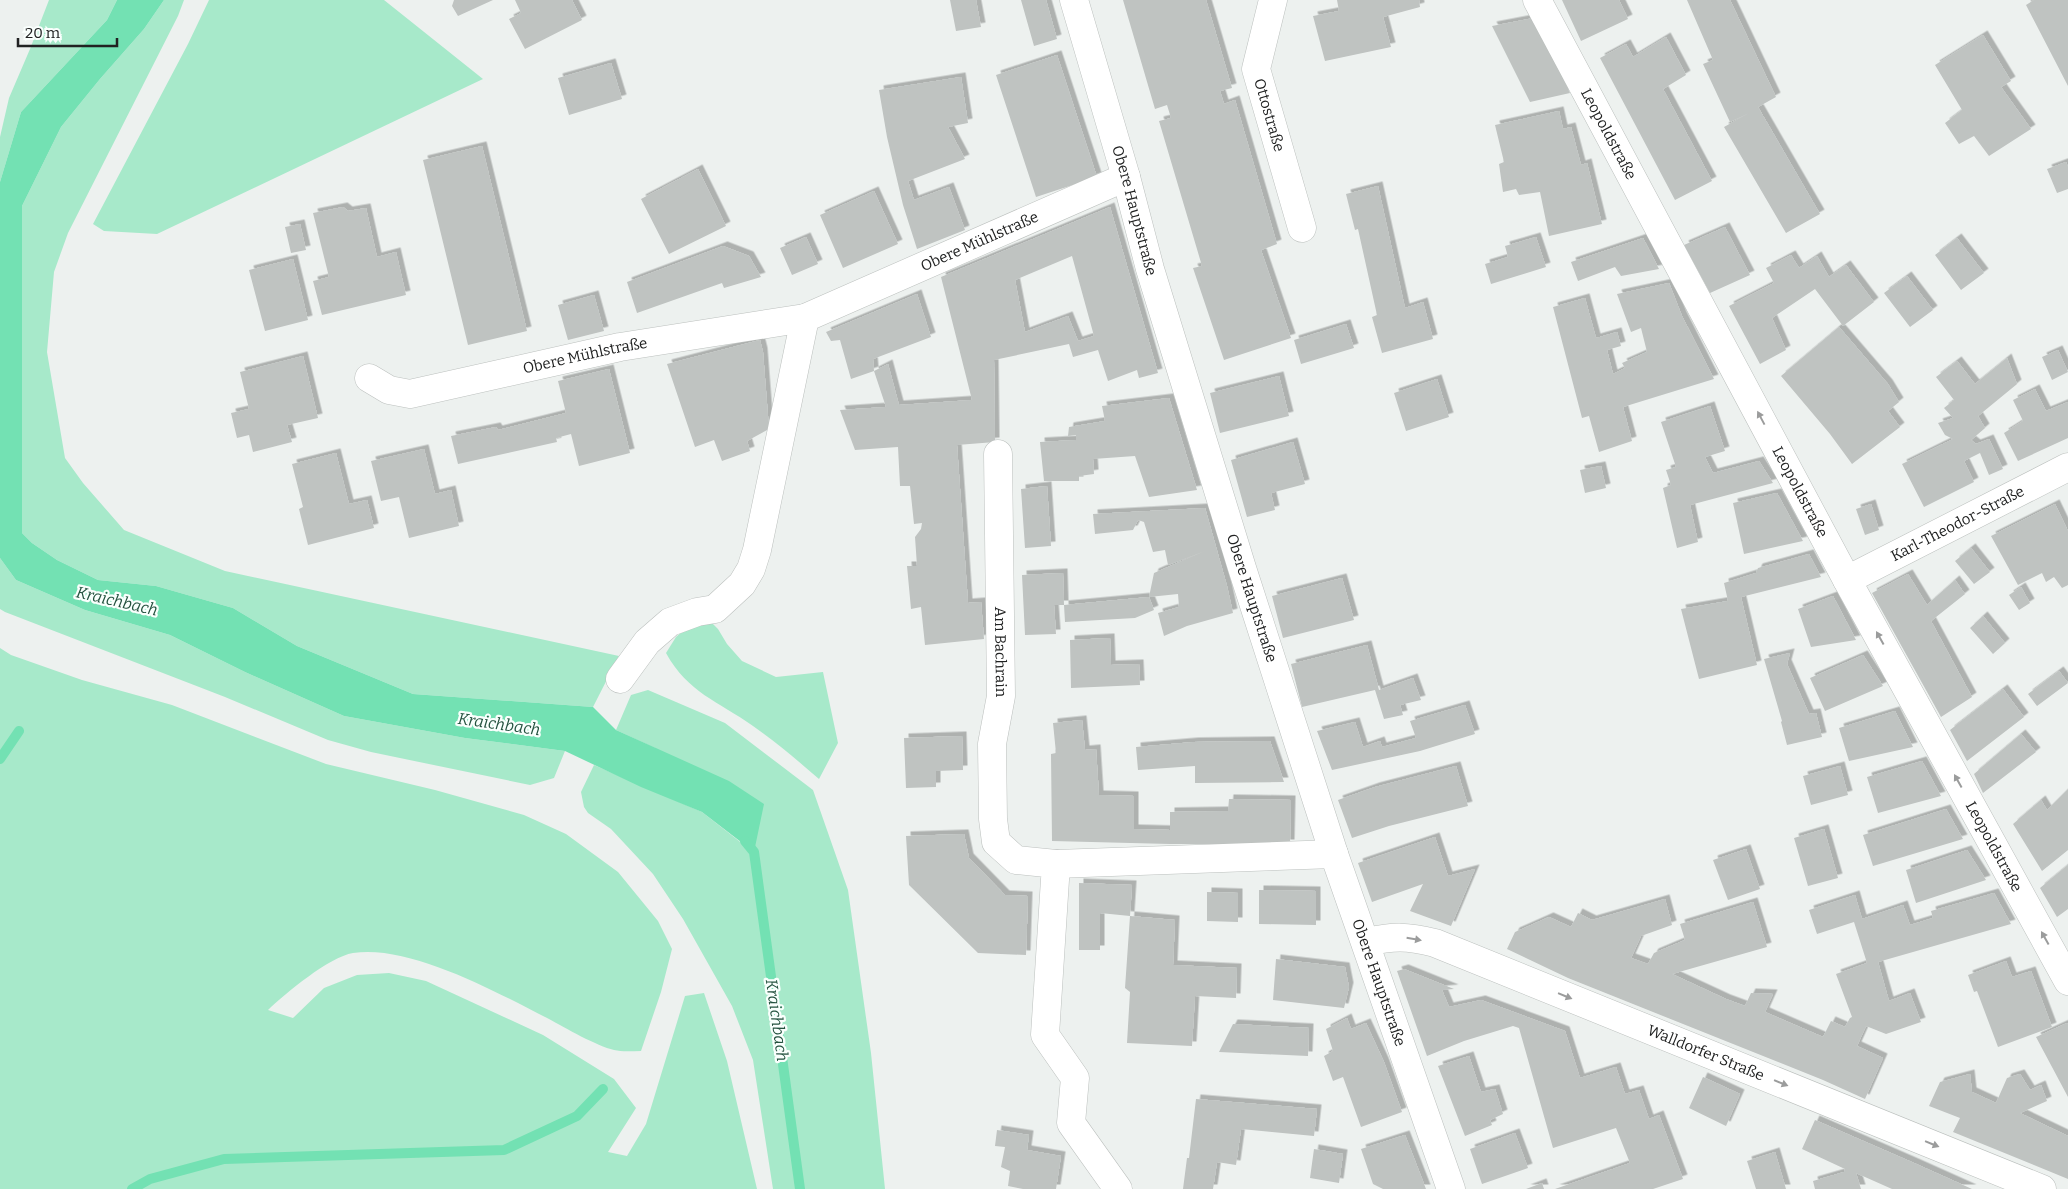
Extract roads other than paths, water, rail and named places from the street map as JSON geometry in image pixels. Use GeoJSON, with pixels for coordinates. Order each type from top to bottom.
{"type":"FeatureCollection","features":[{"type":"Feature","properties":{"kind":"street","name":"Obere Hauptstraße"},"geometry":{"type":"LineString","coordinates":[[1074,0],[1126,177],[1150,269],[1183,378],[1334,854],[1451,1189]]}},
{"type":"Feature","properties":{"kind":"street","name":"Ottostraße"},"geometry":{"type":"LineString","coordinates":[[1273,0],[1256,69],[1302,228]]}},
{"type":"Feature","properties":{"kind":"street","name":"Leopoldstraße"},"geometry":{"type":"LineString","coordinates":[[1538,0],[1847,580],[2068,981]]}},
{"type":"Feature","properties":{"kind":"street","name":"Obere Mühlstraße"},"geometry":{"type":"LineString","coordinates":[[369,378],[389,390],[410,394],[620,347],[805,318],[1126,177]]}},
{"type":"Feature","properties":{"kind":"street"},"geometry":{"type":"LineString","coordinates":[[620,679],[647,642],[670,622],[697,612],[715,609],[742,584],[751,570],[757,550],[805,318]]}},
{"type":"Feature","properties":{"kind":"street","name":"Am Bachrain"},"geometry":{"type":"LineString","coordinates":[[998,454],[1001,696],[992,744],[993,820],[996,842],[1016,860],[1056,864],[1334,854]]}},
{"type":"Feature","properties":{"kind":"street","name":"Karl-Theodor-Straße"},"geometry":{"type":"LineString","coordinates":[[1847,580],[2068,467]]}},
{"type":"Feature","properties":{"kind":"street"},"geometry":{"type":"LineString","coordinates":[[1056,864],[1045,1035],[1075,1078],[1071,1123],[1118,1189]]}},
{"type":"Feature","properties":{"kind":"street","name":"Walldorfer Straße"},"geometry":{"type":"LineString","coordinates":[[1366,942],[1394,937],[1411,937],[1435,944],[2042,1189]]}},
{"type":"Feature","properties":{"kind":"water"},"geometry":{"type":"Polygon","coordinates":[[[117,0],[164,0],[144,29],[61,127],[22,206],[22,533],[32,543],[57,560],[98,580],[156,586],[233,608],[297,646],[413,694],[593,707],[616,730],[729,781],[764,804],[754,852],[702,812],[641,787],[565,751],[465,738],[344,716],[245,672],[170,635],[85,610],[16,580],[0,558],[0,182],[21,112],[107,20],[117,0]]]}},
{"type":"Feature","properties":{"kind":"waterway"},"geometry":{"type":"LineString","coordinates":[[0,759],[19,731]]}},
{"type":"Feature","properties":{"kind":"waterway","name":"Kraichbach"},"geometry":{"type":"LineString","coordinates":[[745,841],[754,852],[800,1189]]}},
{"type":"Feature","properties":{"kind":"waterway"},"geometry":{"type":"LineString","coordinates":[[132,1189],[150,1179],[224,1159],[504,1150],[577,1116],[603,1089]]}}]}
